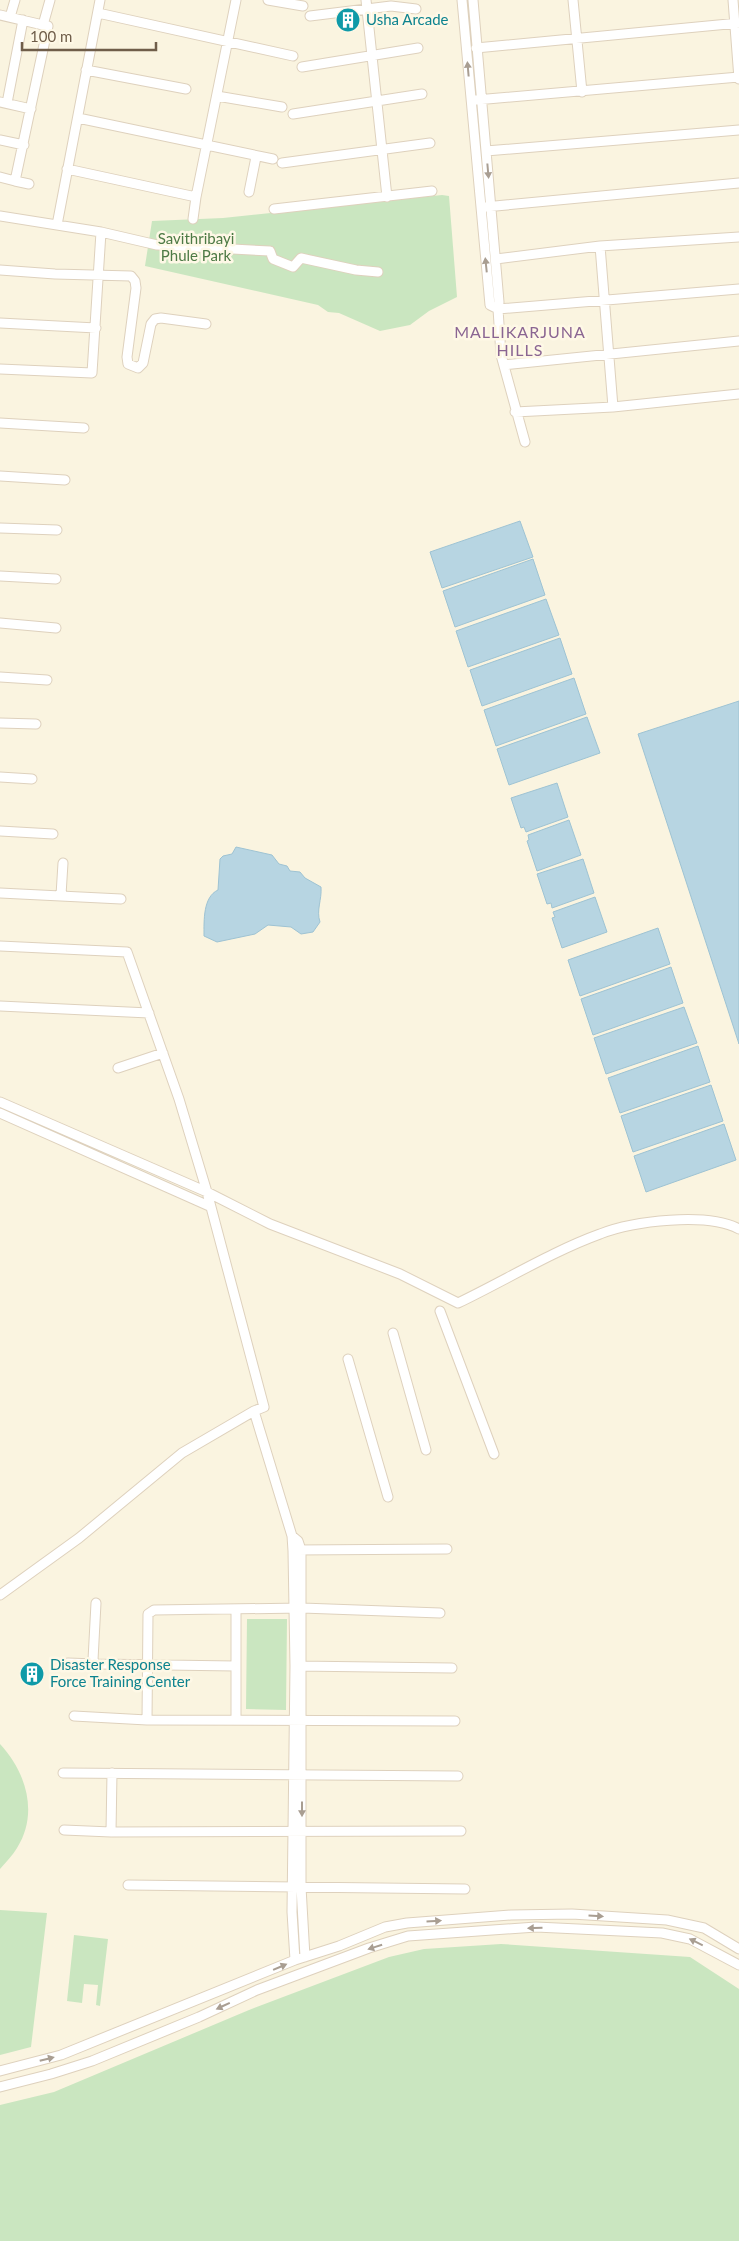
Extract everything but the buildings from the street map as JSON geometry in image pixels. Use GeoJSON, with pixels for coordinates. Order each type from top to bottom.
{"type":"FeatureCollection","features":[{"type":"Feature","properties":{"kind":"street"},"geometry":{"type":"LineString","coordinates":[[10,17],[15,0]]}},
{"type":"Feature","properties":{"kind":"street"},"geometry":{"type":"LineString","coordinates":[[44,25],[50,0]]}},
{"type":"Feature","properties":{"kind":"street"},"geometry":{"type":"LineString","coordinates":[[56,225],[100,0]]}},
{"type":"Feature","properties":{"kind":"street"},"geometry":{"type":"LineString","coordinates":[[193,219],[226,42],[236,0]]}},
{"type":"Feature","properties":{"kind":"street"},"geometry":{"type":"LineString","coordinates":[[268,0],[303,6]]}},
{"type":"Feature","properties":{"kind":"street"},"geometry":{"type":"LineString","coordinates":[[462,0],[490,305],[498,310],[739,289]]}},
{"type":"Feature","properties":{"kind":"street"},"geometry":{"type":"LineString","coordinates":[[473,0],[504,365],[515,412],[525,442]]}},
{"type":"Feature","properties":{"kind":"street"},"geometry":{"type":"LineString","coordinates":[[573,0],[582,92]]}},
{"type":"Feature","properties":{"kind":"street"},"geometry":{"type":"LineString","coordinates":[[471,101],[739,78],[737,24],[733,0]]}},
{"type":"Feature","properties":{"kind":"street"},"geometry":{"type":"LineString","coordinates":[[310,16],[367,4],[416,9]]}},
{"type":"Feature","properties":{"kind":"street"},"geometry":{"type":"LineString","coordinates":[[367,4],[387,197]]}},
{"type":"Feature","properties":{"kind":"street"},"geometry":{"type":"LineString","coordinates":[[98,13],[293,56]]}},
{"type":"Feature","properties":{"kind":"street"},"geometry":{"type":"LineString","coordinates":[[0,15],[48,26],[15,180]]}},
{"type":"Feature","properties":{"kind":"street"},"geometry":{"type":"LineString","coordinates":[[23,20],[4,102],[31,108]]}},
{"type":"Feature","properties":{"kind":"street"},"geometry":{"type":"LineString","coordinates":[[476,48],[737,24]]}},
{"type":"Feature","properties":{"kind":"street"},"geometry":{"type":"LineString","coordinates":[[302,67],[418,48]]}},
{"type":"Feature","properties":{"kind":"street"},"geometry":{"type":"LineString","coordinates":[[86,70],[186,90]]}},
{"type":"Feature","properties":{"kind":"street"},"geometry":{"type":"LineString","coordinates":[[294,114],[422,94]]}},
{"type":"Feature","properties":{"kind":"street"},"geometry":{"type":"LineString","coordinates":[[217,96],[282,108]]}},
{"type":"Feature","properties":{"kind":"street"},"geometry":{"type":"LineString","coordinates":[[78,118],[256,157],[273,159]]}},
{"type":"Feature","properties":{"kind":"street"},"geometry":{"type":"LineString","coordinates":[[486,151],[739,130]]}},
{"type":"Feature","properties":{"kind":"street"},"geometry":{"type":"LineString","coordinates":[[0,140],[24,145]]}},
{"type":"Feature","properties":{"kind":"street"},"geometry":{"type":"LineString","coordinates":[[282,163],[430,143]]}},
{"type":"Feature","properties":{"kind":"street"},"geometry":{"type":"LineString","coordinates":[[248,192],[256,157]]}},
{"type":"Feature","properties":{"kind":"street"},"geometry":{"type":"LineString","coordinates":[[67,169],[196,197]]}},
{"type":"Feature","properties":{"kind":"street"},"geometry":{"type":"LineString","coordinates":[[0,177],[29,184]]}},
{"type":"Feature","properties":{"kind":"street"},"geometry":{"type":"LineString","coordinates":[[480,208],[739,183]]}},
{"type":"Feature","properties":{"kind":"street"},"geometry":{"type":"LineString","coordinates":[[274,209],[432,191]]}},
{"type":"Feature","properties":{"kind":"street"},"geometry":{"type":"LineString","coordinates":[[0,216],[101,232],[157,245],[270,251],[273,259],[288,266],[293,266],[302,258],[356,270],[378,272]]}},
{"type":"Feature","properties":{"kind":"street"},"geometry":{"type":"LineString","coordinates":[[0,369],[92,373],[101,232]]}},
{"type":"Feature","properties":{"kind":"street"},"geometry":{"type":"LineString","coordinates":[[496,259],[600,246],[739,237]]}},
{"type":"Feature","properties":{"kind":"street"},"geometry":{"type":"LineString","coordinates":[[600,246],[613,407]]}},
{"type":"Feature","properties":{"kind":"street"},"geometry":{"type":"LineString","coordinates":[[0,270],[131,276],[135,281],[127,357],[128,364],[138,368],[143,363],[151,324],[155,319],[161,318],[206,324]]}},
{"type":"Feature","properties":{"kind":"street"},"geometry":{"type":"LineString","coordinates":[[0,323],[96,328]]}},
{"type":"Feature","properties":{"kind":"street"},"geometry":{"type":"LineString","coordinates":[[504,365],[739,341]]}},
{"type":"Feature","properties":{"kind":"street"},"geometry":{"type":"LineString","coordinates":[[515,412],[613,407],[739,394]]}},
{"type":"Feature","properties":{"kind":"street"},"geometry":{"type":"LineString","coordinates":[[0,423],[84,428]]}},
{"type":"Feature","properties":{"kind":"street"},"geometry":{"type":"LineString","coordinates":[[0,476],[65,480]]}},
{"type":"Feature","properties":{"kind":"street"},"geometry":{"type":"LineString","coordinates":[[0,528],[57,530]]}},
{"type":"Feature","properties":{"kind":"street"},"geometry":{"type":"LineString","coordinates":[[0,576],[56,579]]}},
{"type":"Feature","properties":{"kind":"street"},"geometry":{"type":"LineString","coordinates":[[0,623],[56,628]]}},
{"type":"Feature","properties":{"kind":"street"},"geometry":{"type":"LineString","coordinates":[[0,677],[47,680]]}},
{"type":"Feature","properties":{"kind":"street"},"geometry":{"type":"LineString","coordinates":[[0,723],[36,724]]}},
{"type":"Feature","properties":{"kind":"street"},"geometry":{"type":"LineString","coordinates":[[0,777],[32,779]]}},
{"type":"Feature","properties":{"kind":"street"},"geometry":{"type":"LineString","coordinates":[[0,831],[52,834]]}},
{"type":"Feature","properties":{"kind":"street"},"geometry":{"type":"LineString","coordinates":[[61,896],[62,863]]}},
{"type":"Feature","properties":{"kind":"street"},"geometry":{"type":"LineString","coordinates":[[0,893],[120,898]]}},
{"type":"Feature","properties":{"kind":"street"},"geometry":{"type":"LineString","coordinates":[[0,946],[128,952],[163,1053],[207,1192],[264,1407],[182,1453],[79,1538],[0,1595]]}},
{"type":"Feature","properties":{"kind":"street"},"geometry":{"type":"LineString","coordinates":[[0,1006],[149,1013]]}},
{"type":"Feature","properties":{"kind":"street"},"geometry":{"type":"LineString","coordinates":[[118,1068],[163,1053]]}},
{"type":"Feature","properties":{"kind":"street"},"geometry":{"type":"LineString","coordinates":[[0,1102],[207,1192],[270,1224],[400,1274],[458,1303],[600,1234],[643,1225],[699,1220],[720,1221],[739,1229]]}},
{"type":"Feature","properties":{"kind":"street"},"geometry":{"type":"LineString","coordinates":[[0,1113],[210,1206]]}},
{"type":"Feature","properties":{"kind":"street"},"geometry":{"type":"LineString","coordinates":[[66,1142],[70,1133]]}},
{"type":"Feature","properties":{"kind":"street"},"geometry":{"type":"LineString","coordinates":[[440,1311],[494,1454]]}},
{"type":"Feature","properties":{"kind":"street"},"geometry":{"type":"LineString","coordinates":[[393,1333],[426,1450]]}},
{"type":"Feature","properties":{"kind":"street"},"geometry":{"type":"LineString","coordinates":[[348,1359],[388,1497]]}},
{"type":"Feature","properties":{"kind":"street"},"geometry":{"type":"LineString","coordinates":[[254,1412],[297,1550],[299,1608],[295,1960]]}},
{"type":"Feature","properties":{"kind":"street"},"geometry":{"type":"LineString","coordinates":[[297,1550],[447,1549]]}},
{"type":"Feature","properties":{"kind":"street"},"geometry":{"type":"LineString","coordinates":[[96,1603],[93,1660],[96,1664]]}},
{"type":"Feature","properties":{"kind":"street"},"geometry":{"type":"LineString","coordinates":[[148,1720],[148,1614],[154,1610],[299,1608],[440,1613]]}},
{"type":"Feature","properties":{"kind":"street"},"geometry":{"type":"LineString","coordinates":[[236,1609],[236,1720]]}},
{"type":"Feature","properties":{"kind":"street"},"geometry":{"type":"LineString","coordinates":[[68,1663],[235,1666]]}},
{"type":"Feature","properties":{"kind":"street"},"geometry":{"type":"LineString","coordinates":[[298,1666],[452,1668]]}},
{"type":"Feature","properties":{"kind":"street"},"geometry":{"type":"LineString","coordinates":[[74,1716],[148,1720],[455,1721]]}},
{"type":"Feature","properties":{"kind":"street"},"geometry":{"type":"LineString","coordinates":[[63,1773],[458,1776]]}},
{"type":"Feature","properties":{"kind":"street"},"geometry":{"type":"LineString","coordinates":[[111,1832],[112,1773]]}},
{"type":"Feature","properties":{"kind":"street"},"geometry":{"type":"LineString","coordinates":[[64,1830],[111,1832],[461,1831]]}},
{"type":"Feature","properties":{"kind":"street"},"geometry":{"type":"LineString","coordinates":[[128,1885],[465,1889]]}},
{"type":"Feature","properties":{"kind":"street"},"geometry":{"type":"LineString","coordinates":[[296,1887],[305,1957]]}},
{"type":"Feature","properties":{"kind":"street"},"geometry":{"type":"LineString","coordinates":[[0,2071],[62,2055],[295,1960],[385,1927],[407,1923],[484,1917],[572,1914],[668,1920],[704,1928],[739,1949]]}},
{"type":"Feature","properties":{"kind":"street"},"geometry":{"type":"LineString","coordinates":[[484,1917],[485,1931]]}},
{"type":"Feature","properties":{"kind":"street"},"geometry":{"type":"LineString","coordinates":[[0,2087],[92,2061],[257,1990],[369,1948],[408,1936],[536,1927],[662,1933],[690,1939],[739,1965]]}},
{"type":"Feature","properties":{"kind":"green space","name":"Savithribayi Phule Park"},"geometry":{"type":"Polygon","coordinates":[[[442,195],[449,196],[457,297],[429,311],[410,325],[380,331],[339,313],[328,312],[318,305],[145,266],[152,221],[223,218],[442,195]]]}},
{"type":"Feature","properties":{"kind":"green space"},"geometry":{"type":"Polygon","coordinates":[[[247,1619],[287,1619],[286,1710],[246,1709],[247,1619]]]}},
{"type":"Feature","properties":{"kind":"green space"},"geometry":{"type":"Polygon","coordinates":[[[0,1744],[17,1767],[23,1780],[28,1807],[24,1835],[15,1851],[0,1869],[0,1744]]]}},
{"type":"Feature","properties":{"kind":"green space"},"geometry":{"type":"Polygon","coordinates":[[[0,1910],[47,1913],[31,2047],[0,2055],[0,1910]]]}},
{"type":"Feature","properties":{"kind":"green space"},"geometry":{"type":"Polygon","coordinates":[[[74,1935],[108,1939],[100,2006],[96,2005],[98,1985],[84,1984],[82,2003],[67,2001],[74,1935]]]}},
{"type":"Feature","properties":{"kind":"green space"},"geometry":{"type":"Polygon","coordinates":[[[501,1944],[690,1957],[739,1989],[739,2241],[0,2241],[0,2105],[54,2092],[249,2010],[389,1957],[424,1949],[501,1944]]]}},
{"type":"Feature","properties":{"kind":"water"},"geometry":{"type":"Polygon","coordinates":[[[520,521],[533,557],[442,588],[430,552],[520,521]]]}},
{"type":"Feature","properties":{"kind":"water"},"geometry":{"type":"Polygon","coordinates":[[[533,559],[545,595],[455,627],[443,591],[533,559]]]}},
{"type":"Feature","properties":{"kind":"water"},"geometry":{"type":"Polygon","coordinates":[[[546,599],[559,635],[468,667],[456,631],[546,599]]]}},
{"type":"Feature","properties":{"kind":"water"},"geometry":{"type":"Polygon","coordinates":[[[560,638],[572,674],[482,706],[470,670],[560,638]]]}},
{"type":"Feature","properties":{"kind":"water"},"geometry":{"type":"Polygon","coordinates":[[[574,678],[586,714],[496,746],[484,710],[574,678]]]}},
{"type":"Feature","properties":{"kind":"water"},"geometry":{"type":"Polygon","coordinates":[[[739,701],[739,1044],[638,734],[739,701]]]}},
{"type":"Feature","properties":{"kind":"water"},"geometry":{"type":"Polygon","coordinates":[[[587,717],[600,753],[509,785],[497,749],[587,717]]]}},
{"type":"Feature","properties":{"kind":"water"},"geometry":{"type":"Polygon","coordinates":[[[557,783],[568,817],[526,832],[524,827],[521,828],[511,798],[557,783]]]}},
{"type":"Feature","properties":{"kind":"water"},"geometry":{"type":"Polygon","coordinates":[[[569,820],[581,855],[537,871],[527,841],[529,840],[528,835],[569,820]]]}},
{"type":"Feature","properties":{"kind":"water"},"geometry":{"type":"Polygon","coordinates":[[[236,847],[272,855],[279,864],[287,866],[290,871],[300,872],[305,878],[321,887],[320,922],[313,932],[301,934],[291,927],[268,925],[255,934],[217,942],[204,936],[204,916],[207,903],[213,893],[218,890],[220,859],[223,856],[232,854],[236,847]]]}},
{"type":"Feature","properties":{"kind":"water"},"geometry":{"type":"Polygon","coordinates":[[[583,859],[594,893],[552,908],[551,903],[547,904],[537,874],[583,859]]]}},
{"type":"Feature","properties":{"kind":"water"},"geometry":{"type":"Polygon","coordinates":[[[595,897],[607,932],[562,948],[552,918],[555,917],[553,912],[595,897]]]}},
{"type":"Feature","properties":{"kind":"water"},"geometry":{"type":"Polygon","coordinates":[[[658,928],[670,964],[580,996],[568,960],[658,928]]]}},
{"type":"Feature","properties":{"kind":"water"},"geometry":{"type":"Polygon","coordinates":[[[671,967],[683,1003],[593,1035],[581,999],[671,967]]]}},
{"type":"Feature","properties":{"kind":"water"},"geometry":{"type":"Polygon","coordinates":[[[684,1007],[697,1043],[606,1074],[594,1038],[684,1007]]]}},
{"type":"Feature","properties":{"kind":"water"},"geometry":{"type":"Polygon","coordinates":[[[698,1046],[710,1082],[620,1113],[608,1078],[698,1046]]]}},
{"type":"Feature","properties":{"kind":"water"},"geometry":{"type":"Polygon","coordinates":[[[711,1085],[723,1121],[633,1152],[621,1116],[711,1085]]]}},
{"type":"Feature","properties":{"kind":"water"},"geometry":{"type":"Polygon","coordinates":[[[724,1124],[736,1160],[646,1192],[634,1156],[724,1124]]]}},
{"type":"Feature","properties":{"kind":"place","name":"Usha Arcade"},"geometry":{"type":"Point","coordinates":[348,20]}},
{"type":"Feature","properties":{"kind":"place","name":"Disaster Response Force Training Center"},"geometry":{"type":"Point","coordinates":[32,1674]}},
{"type":"Feature","properties":{"kind":"district","name":"MALLIKARJUNA HILLS"},"geometry":{"type":"Point","coordinates":[520,341]}}]}
